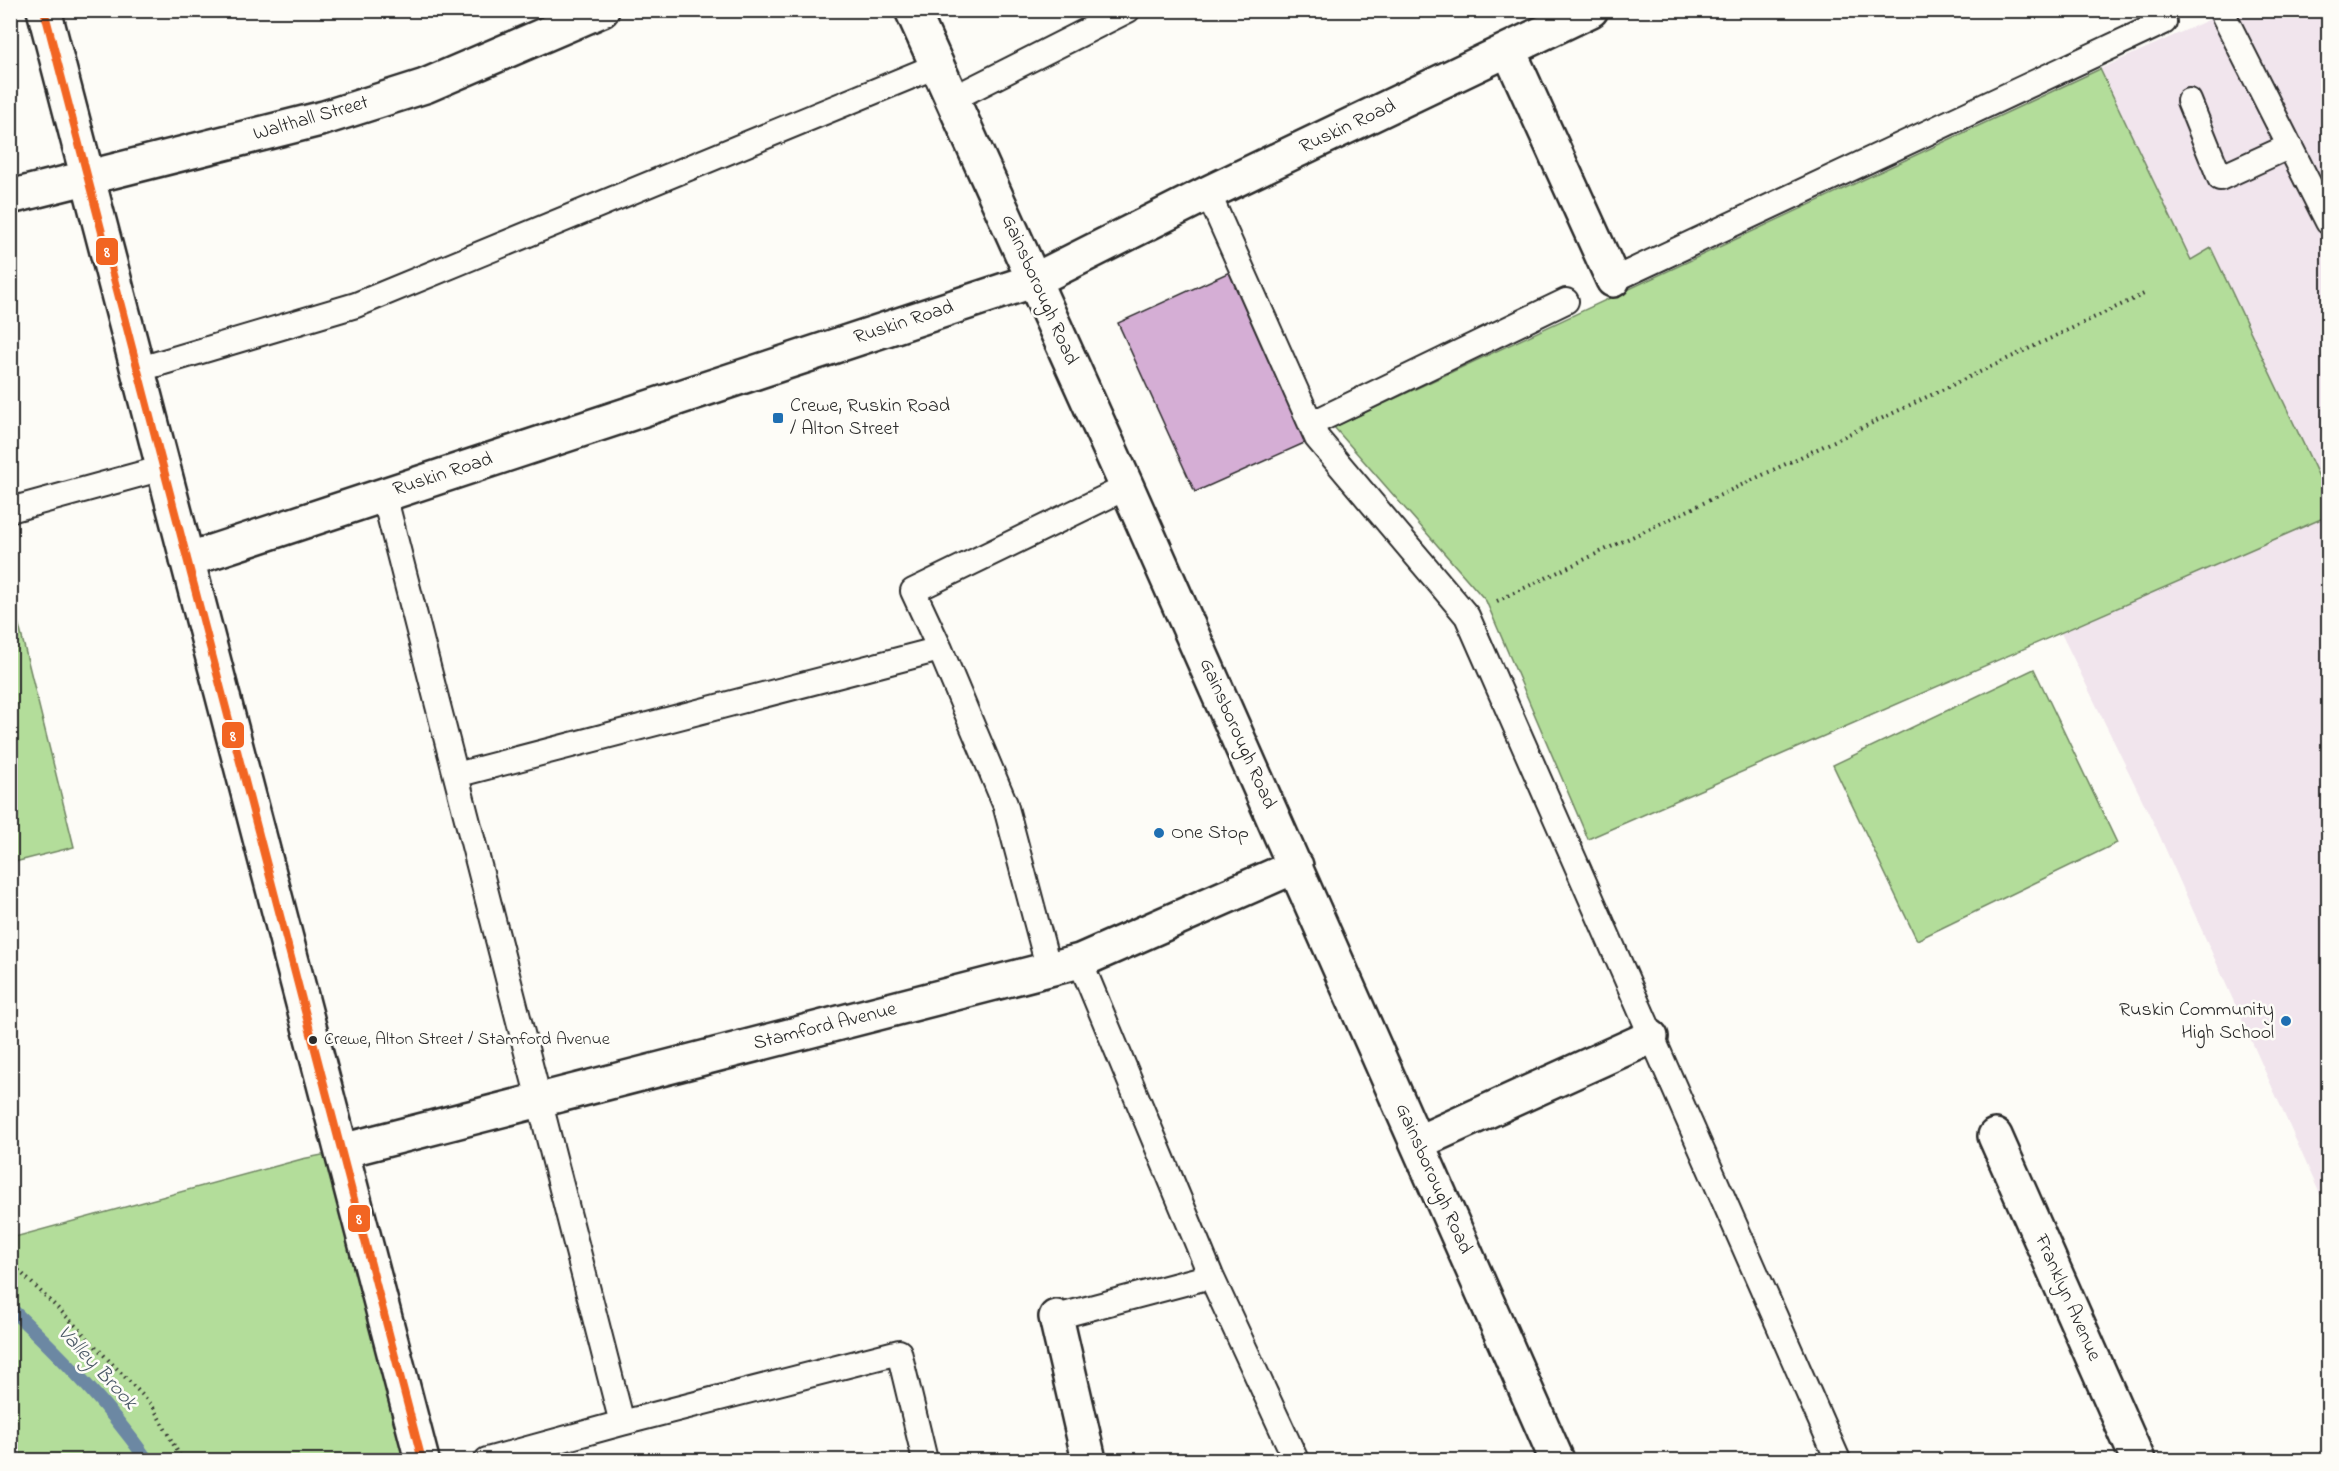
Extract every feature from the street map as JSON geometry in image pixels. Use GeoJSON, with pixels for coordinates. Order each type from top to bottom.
{"type":"FeatureCollection","features":[{"type":"Feature","properties":{"kind":"street","name":"Walthall Street"},"geometry":{"type":"LineString","coordinates":[[10,197],[324,118],[425,86],[602,10]]}},
{"type":"Feature","properties":{"kind":"street","name":"Gainsborough Road"},"geometry":{"type":"LineString","coordinates":[[912,10],[1296,866],[1557,1461]]}},
{"type":"Feature","properties":{"kind":"street","name":"Ruskin Road"},"geometry":{"type":"LineString","coordinates":[[187,560],[1035,280],[1208,193],[1591,10]]}},
{"type":"Feature","properties":{"kind":"street"},"geometry":{"type":"LineString","coordinates":[[50,12],[87,178],[422,1461]]}},
{"type":"Feature","properties":{"kind":"street"},"geometry":{"type":"LineString","coordinates":[[1509,51],[1613,280]]}},
{"type":"Feature","properties":{"kind":"street","name":"Stamford Avenue"},"geometry":{"type":"LineString","coordinates":[[342,1151],[1080,961],[1296,866]]}},
{"type":"Feature","properties":{"kind":"street"},"geometry":{"type":"LineString","coordinates":[[1417,1143],[1651,1037]]}},
{"type":"Feature","properties":{"kind":"street","name":"Franklyn Avenue"},"geometry":{"type":"LineString","coordinates":[[1995,1136],[2138,1461]]}},
{"type":"Feature","properties":{"kind":"street"},"geometry":{"type":"LineString","coordinates":[[1056,1317],[1089,1461]]}},
{"type":"Feature","properties":{"kind":"lane"},"geometry":{"type":"LineString","coordinates":[[952,99],[1128,10]]}},
{"type":"Feature","properties":{"kind":"lane"},"geometry":{"type":"LineString","coordinates":[[2221,10],[2328,222]]}},
{"type":"Feature","properties":{"kind":"lane"},"geometry":{"type":"LineString","coordinates":[[1613,280],[2164,22]]}},
{"type":"Feature","properties":{"kind":"lane"},"geometry":{"type":"LineString","coordinates":[[138,370],[356,305],[936,66]]}},
{"type":"Feature","properties":{"kind":"lane"},"geometry":{"type":"LineString","coordinates":[[2189,101],[2220,178],[2290,146]]}},
{"type":"Feature","properties":{"kind":"lane"},"geometry":{"type":"LineString","coordinates":[[1208,193],[1317,438],[1467,616],[1838,1461]]}},
{"type":"Feature","properties":{"kind":"lane"},"geometry":{"type":"LineString","coordinates":[[1311,424],[1566,301]]}},
{"type":"Feature","properties":{"kind":"lane"},"geometry":{"type":"LineString","coordinates":[[10,510],[163,468]]}},
{"type":"Feature","properties":{"kind":"lane"},"geometry":{"type":"LineString","coordinates":[[1049,970],[1005,804],[914,591],[1127,487]]}},
{"type":"Feature","properties":{"kind":"lane"},"geometry":{"type":"LineString","coordinates":[[384,495],[622,1423]]}},
{"type":"Feature","properties":{"kind":"lane"},"geometry":{"type":"LineString","coordinates":[[456,775],[940,649]]}},
{"type":"Feature","properties":{"kind":"lane"},"geometry":{"type":"LineString","coordinates":[[1080,961],[1211,1276],[1296,1461]]}},
{"type":"Feature","properties":{"kind":"lane"},"geometry":{"type":"LineString","coordinates":[[1056,1317],[1211,1276]]}},
{"type":"Feature","properties":{"kind":"lane"},"geometry":{"type":"LineString","coordinates":[[487,1461],[622,1423],[898,1352],[925,1461]]}},
{"type":"Feature","properties":{"kind":"path"},"geometry":{"type":"LineString","coordinates":[[1467,616],[2144,294]]}},
{"type":"Feature","properties":{"kind":"path"},"geometry":{"type":"LineString","coordinates":[[10,1262],[152,1405],[182,1461]]}},
{"type":"Feature","properties":{"kind":"shaded area"},"geometry":{"type":"Polygon","coordinates":[[[2228,11],[2328,11],[2328,496],[2211,248],[2191,260],[2100,69],[2228,11]]]}},
{"type":"Feature","properties":{"kind":"shaded area","name":"Ruskin Community High School"},"geometry":{"type":"Polygon","coordinates":[[[2328,516],[2328,1212],[2157,830],[2061,633],[2328,516]]]}},
{"type":"Feature","properties":{"kind":"green space"},"geometry":{"type":"Polygon","coordinates":[[[2100,69],[2191,260],[2211,248],[2328,496],[2328,516],[1588,839],[1486,601],[1334,427],[2100,69]]]}},
{"type":"Feature","properties":{"kind":"green space"},"geometry":{"type":"Polygon","coordinates":[[[10,589],[74,847],[11,863],[10,863],[10,589]]]}},
{"type":"Feature","properties":{"kind":"green space"},"geometry":{"type":"Polygon","coordinates":[[[2034,669],[2117,843],[1917,940],[1833,765],[2034,669]]]}},
{"type":"Feature","properties":{"kind":"green space"},"geometry":{"type":"Polygon","coordinates":[[[342,1151],[422,1460],[11,1460],[11,1238],[302,1159],[342,1151]]]}},
{"type":"Feature","properties":{"kind":"building"},"geometry":{"type":"Polygon","coordinates":[[[1234,270],[1311,440],[1195,492],[1118,323],[1234,270]]]}},
{"type":"Feature","properties":{"kind":"waterway","name":"Valley Brook"},"geometry":{"type":"LineString","coordinates":[[10,1308],[83,1381],[147,1460]]}},
{"type":"Feature","properties":{"kind":"transit line","name":"8"},"geometry":{"type":"LineString","coordinates":[[44,10],[422,1460]]}},
{"type":"Feature","properties":{"kind":"place","name":"Crewe, Ruskin Road / Alton Street"},"geometry":{"type":"Point","coordinates":[778,418]}},
{"type":"Feature","properties":{"kind":"place","name":"One Stop"},"geometry":{"type":"Point","coordinates":[1159,833]}},
{"type":"Feature","properties":{"kind":"place","name":"Ruskin Community High School"},"geometry":{"type":"Point","coordinates":[2286,1021]}},
{"type":"Feature","properties":{"kind":"place","name":"Crewe, Alton Street / Stamford Avenue"},"geometry":{"type":"Point","coordinates":[313,1040]}}]}
